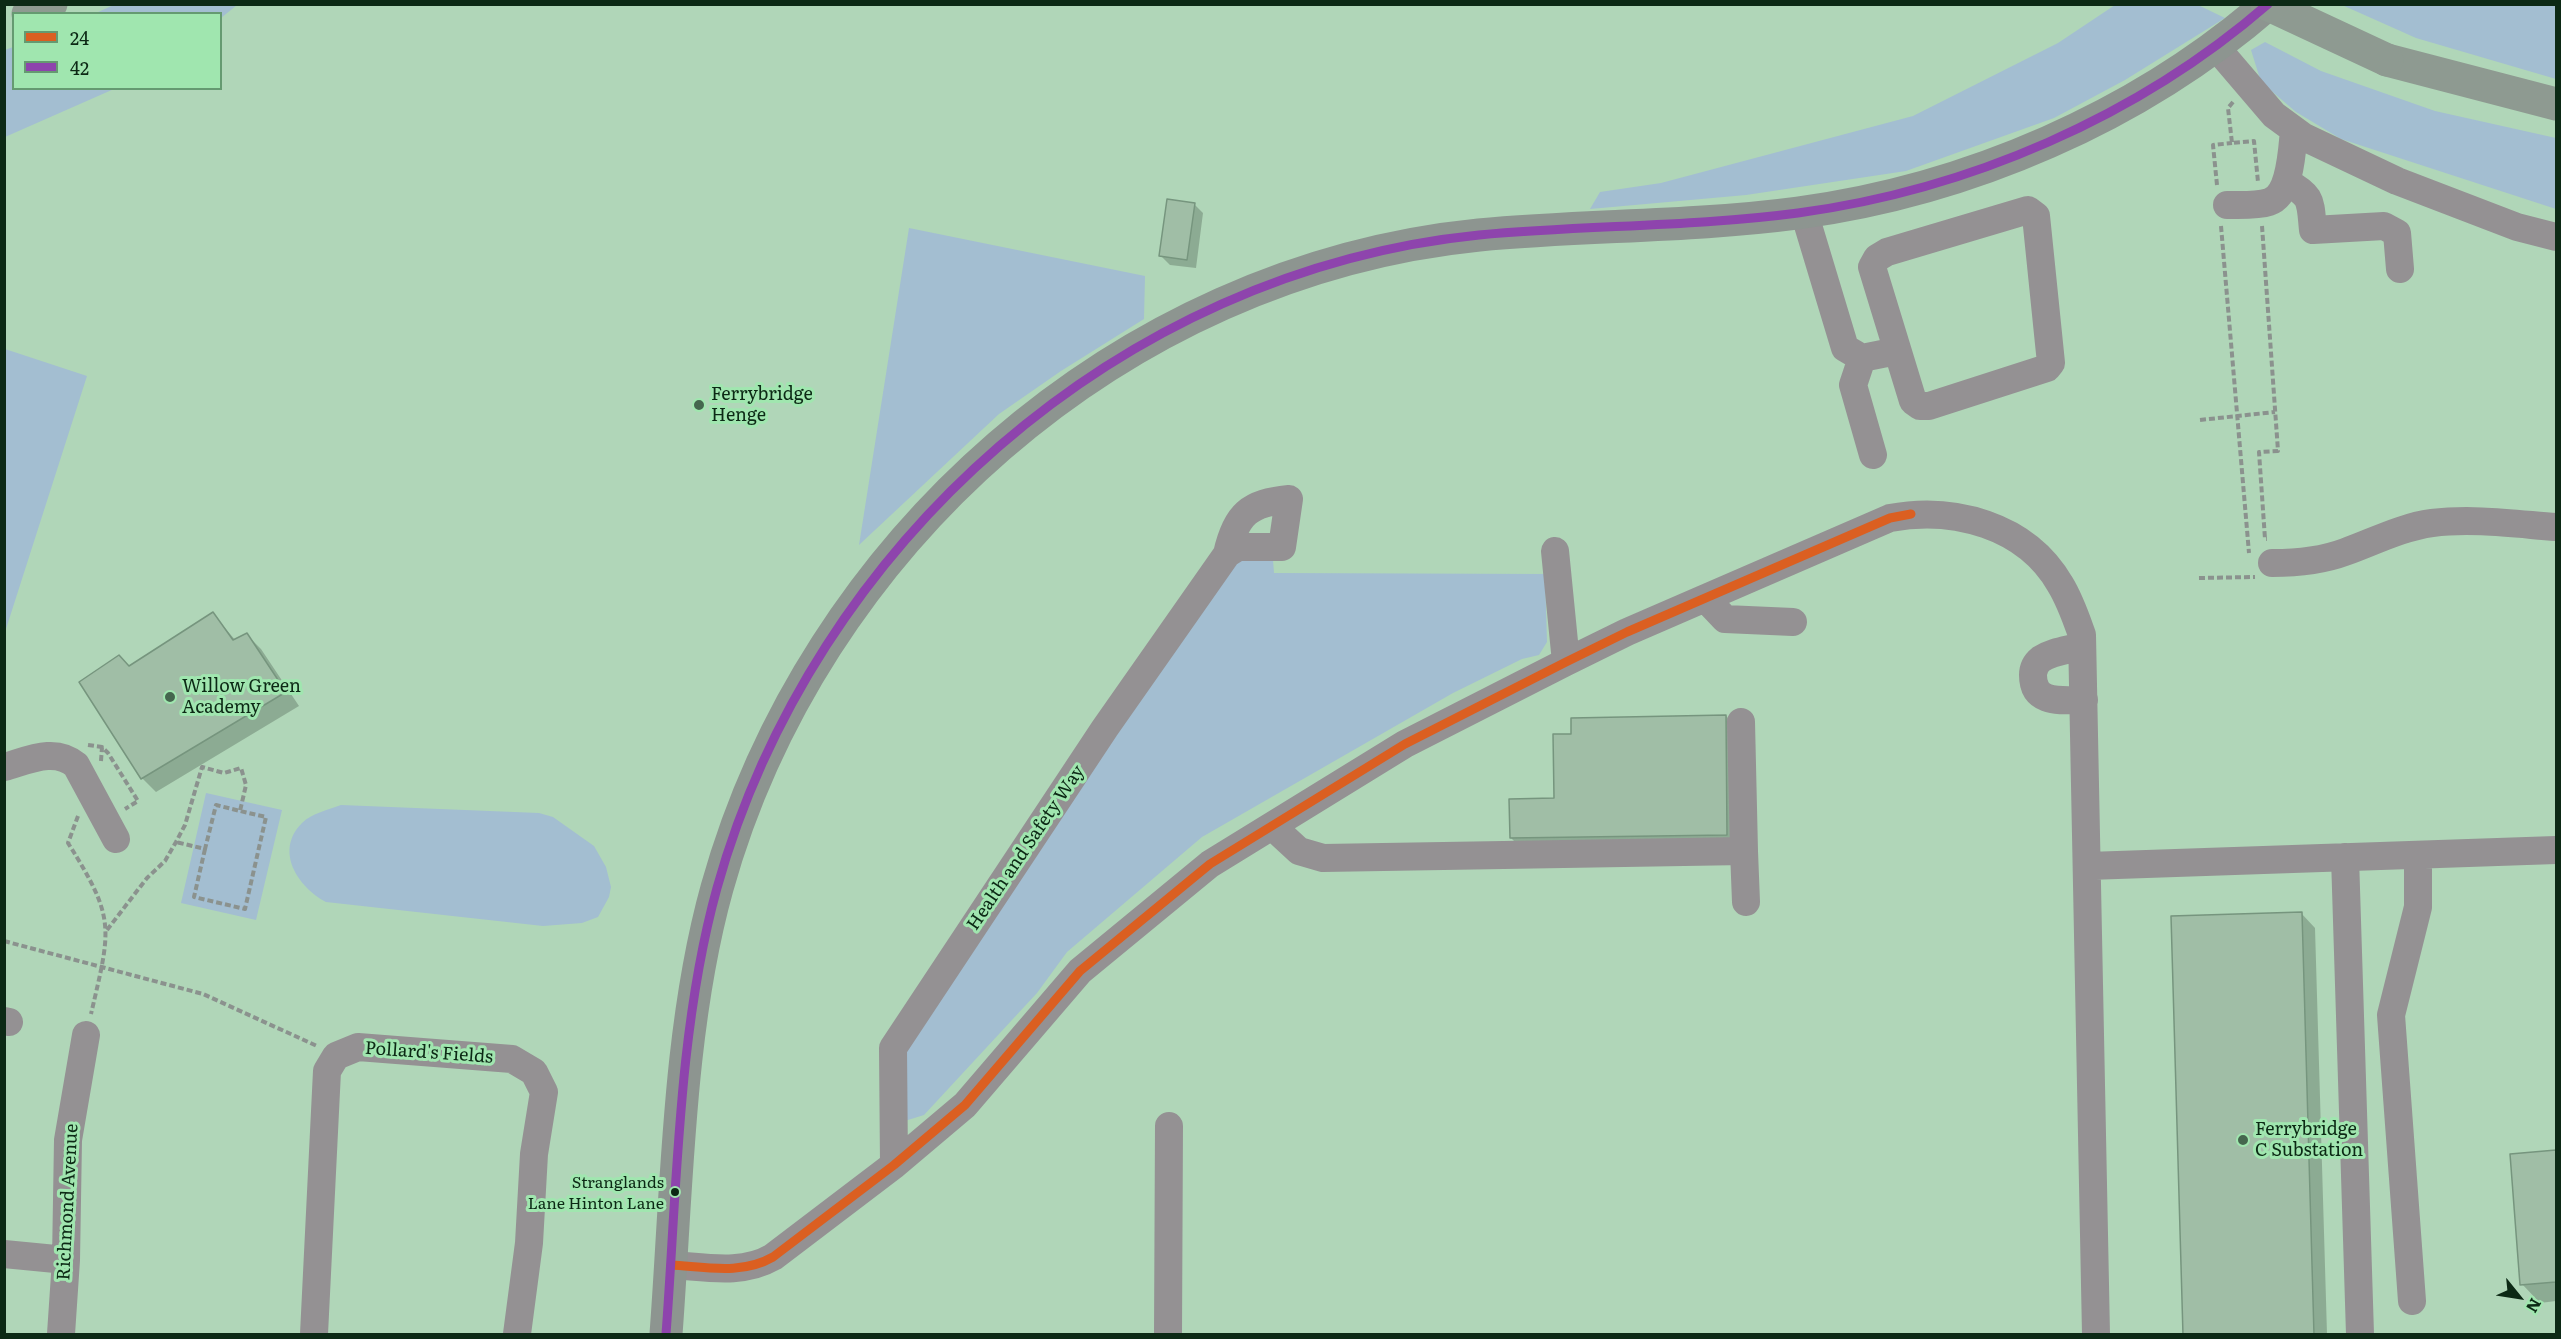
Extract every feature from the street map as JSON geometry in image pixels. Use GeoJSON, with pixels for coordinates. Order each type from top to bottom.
{"type":"FeatureCollection","features":[{"type":"Feature","properties":{"kind":"highway"},"geometry":{"type":"LineString","coordinates":[[33,12],[51,4]]}},
{"type":"Feature","properties":{"kind":"highway"},"geometry":{"type":"LineString","coordinates":[[2267,4],[2387,60],[2556,104]]}},
{"type":"Feature","properties":{"kind":"main road"},"geometry":{"type":"LineString","coordinates":[[666,1335],[691,1015],[701,952],[735,831],[771,743],[822,650],[851,606],[918,523],[994,449],[1078,384],[1123,356],[1208,311],[1266,287],[1367,255],[1419,244],[1520,232],[1698,223],[1804,212],[1908,191],[2030,149],[2130,100],[2215,46],[2267,4]]}},
{"type":"Feature","properties":{"kind":"street"},"geometry":{"type":"LineString","coordinates":[[2215,46],[2274,115],[2294,130],[2397,181],[2517,227],[2556,237]]}},
{"type":"Feature","properties":{"kind":"street"},"geometry":{"type":"LineString","coordinates":[[2222,205],[2260,203],[2277,198],[2286,182],[2294,130]]}},
{"type":"Feature","properties":{"kind":"street"},"geometry":{"type":"LineString","coordinates":[[2286,182],[2304,191],[2310,199],[2313,230],[2384,226],[2397,233],[2400,269]]}},
{"type":"Feature","properties":{"kind":"street"},"geometry":{"type":"LineString","coordinates":[[2028,210],[2034,212],[2052,355],[2051,363],[2047,368],[1929,406],[1920,406],[1913,401],[1897,351],[1873,274],[1872,267],[1877,258],[1887,252],[2028,210]]}},
{"type":"Feature","properties":{"kind":"street"},"geometry":{"type":"LineString","coordinates":[[1804,212],[1845,348],[1862,358],[1897,351]]}},
{"type":"Feature","properties":{"kind":"street"},"geometry":{"type":"LineString","coordinates":[[1862,358],[1853,385],[1873,455]]}},
{"type":"Feature","properties":{"kind":"street","name":"Health and Safety Way"},"geometry":{"type":"LineString","coordinates":[[894,1165],[893,1047],[1106,728],[1227,554],[1232,534],[1250,509],[1267,501],[1289,499],[1282,547],[1238,547],[1227,554]]}},
{"type":"Feature","properties":{"kind":"street"},"geometry":{"type":"LineString","coordinates":[[671,1266],[742,1269],[758,1266],[773,1257],[894,1165],[965,1105],[1016,1049],[1080,971],[1210,864],[1405,744],[1566,662],[1890,518],[1911,514],[1972,519],[2002,531],[2026,546],[2040,557],[2060,584],[2076,616],[2082,635],[2096,1335]]}},
{"type":"Feature","properties":{"kind":"street"},"geometry":{"type":"LineString","coordinates":[[2265,558],[2300,563],[2342,554],[2390,535],[2431,523],[2483,522],[2556,527]]}},
{"type":"Feature","properties":{"kind":"street"},"geometry":{"type":"LineString","coordinates":[[1555,550],[1566,662]]}},
{"type":"Feature","properties":{"kind":"street"},"geometry":{"type":"LineString","coordinates":[[1706,599],[1725,619],[1793,622]]}},
{"type":"Feature","properties":{"kind":"street"},"geometry":{"type":"LineString","coordinates":[[2082,646],[2040,660],[2033,669],[2033,684],[2040,696],[2049,701],[2084,700]]}},
{"type":"Feature","properties":{"kind":"street"},"geometry":{"type":"LineString","coordinates":[[1741,722],[1746,902]]}},
{"type":"Feature","properties":{"kind":"street"},"geometry":{"type":"LineString","coordinates":[[4,767],[57,754],[68,758],[76,765],[116,839]]}},
{"type":"Feature","properties":{"kind":"street"},"geometry":{"type":"LineString","coordinates":[[1273,827],[1299,851],[1323,858],[1744,851]]}},
{"type":"Feature","properties":{"kind":"street"},"geometry":{"type":"LineString","coordinates":[[2088,866],[2556,850]]}},
{"type":"Feature","properties":{"kind":"street"},"geometry":{"type":"LineString","coordinates":[[2412,1301],[2391,1015],[2418,907],[2418,855]]}},
{"type":"Feature","properties":{"kind":"street"},"geometry":{"type":"LineString","coordinates":[[2346,857],[2360,1335]]}},
{"type":"Feature","properties":{"kind":"street","name":"Richmond Avenue"},"geometry":{"type":"LineString","coordinates":[[61,1335],[66,1260],[68,1140],[86,1035]]}},
{"type":"Feature","properties":{"kind":"street","name":"Pollard's Fields"},"geometry":{"type":"LineString","coordinates":[[336,1056],[358,1047],[378,1048],[512,1059],[534,1071],[544,1092],[534,1154],[529,1243],[517,1335]]}},
{"type":"Feature","properties":{"kind":"street"},"geometry":{"type":"LineString","coordinates":[[314,1335],[324,1105],[327,1071],[336,1056]]}},
{"type":"Feature","properties":{"kind":"street"},"geometry":{"type":"LineString","coordinates":[[1168,1335],[1169,1126]]}},
{"type":"Feature","properties":{"kind":"street"},"geometry":{"type":"LineString","coordinates":[[4,1254],[66,1260]]}},
{"type":"Feature","properties":{"kind":"path"},"geometry":{"type":"LineString","coordinates":[[2232,144],[2228,108],[2248,86]]}},
{"type":"Feature","properties":{"kind":"path"},"geometry":{"type":"LineString","coordinates":[[2254,141],[2278,451],[2259,452],[2265,558],[2238,416],[2222,205],[2213,145],[2254,141]]}},
{"type":"Feature","properties":{"kind":"path"},"geometry":{"type":"LineString","coordinates":[[2200,420],[2275,412]]}},
{"type":"Feature","properties":{"kind":"path"},"geometry":{"type":"LineString","coordinates":[[2199,578],[2265,558]]}},
{"type":"Feature","properties":{"kind":"path"},"geometry":{"type":"LineString","coordinates":[[86,1035],[102,968],[107,930],[98,893],[68,843],[90,791],[104,781],[99,773],[102,747]]}},
{"type":"Feature","properties":{"kind":"path"},"geometry":{"type":"LineString","coordinates":[[107,930],[147,878],[165,861],[185,825],[202,767],[224,773],[241,768],[246,784],[240,811]]}},
{"type":"Feature","properties":{"kind":"path"},"geometry":{"type":"LineString","coordinates":[[216,805],[240,811],[266,817],[245,909],[194,897],[216,805]]}},
{"type":"Feature","properties":{"kind":"path"},"geometry":{"type":"LineString","coordinates":[[176,842],[205,849]]}},
{"type":"Feature","properties":{"kind":"path"},"geometry":{"type":"LineString","coordinates":[[4,942],[203,994],[336,1056]]}},
{"type":"Feature","properties":{"kind":"shaded area"},"geometry":{"type":"Polygon","coordinates":[[[116,4],[237,4],[222,17],[222,12],[98,12],[116,4]]]}},
{"type":"Feature","properties":{"kind":"shaded area"},"geometry":{"type":"Polygon","coordinates":[[[2115,5],[2198,5],[2225,18],[2125,80],[2054,118],[1906,171],[1746,195],[1590,209],[1600,192],[1661,183],[1913,116],[2058,43],[2115,5]]]}},
{"type":"Feature","properties":{"kind":"shaded area"},"geometry":{"type":"Polygon","coordinates":[[[2342,5],[2556,5],[2556,79],[2416,38],[2342,5]]]}},
{"type":"Feature","properties":{"kind":"shaded area"},"geometry":{"type":"Polygon","coordinates":[[[2265,42],[2321,71],[2435,111],[2556,138],[2556,209],[2341,139],[2296,112],[2261,82],[2251,50],[2265,42]]]}},
{"type":"Feature","properties":{"kind":"shaded area"},"geometry":{"type":"Polygon","coordinates":[[[12,47],[12,90],[112,90],[5,137],[5,50],[12,47]]]}},
{"type":"Feature","properties":{"kind":"shaded area"},"geometry":{"type":"Polygon","coordinates":[[[909,228],[1145,276],[1144,319],[1061,371],[999,414],[859,545],[909,228]]]}},
{"type":"Feature","properties":{"kind":"shaded area"},"geometry":{"type":"Polygon","coordinates":[[[4,349],[87,376],[5,632],[4,349]]]}},
{"type":"Feature","properties":{"kind":"shaded area"},"geometry":{"type":"Polygon","coordinates":[[[1272,547],[1274,573],[1545,574],[1547,642],[1539,655],[1522,659],[1453,693],[1202,837],[1067,952],[1037,993],[924,1115],[895,1124],[893,1048],[1227,554],[1272,547]]]}},
{"type":"Feature","properties":{"kind":"shaded area"},"geometry":{"type":"Polygon","coordinates":[[[206,793],[282,810],[256,920],[181,903],[206,793]]]}},
{"type":"Feature","properties":{"kind":"shaded area"},"geometry":{"type":"Polygon","coordinates":[[[341,805],[539,813],[553,817],[594,846],[606,867],[611,887],[609,897],[598,917],[582,923],[543,926],[326,902],[306,887],[299,878],[290,856],[290,845],[302,823],[315,814],[341,805]]]}},
{"type":"Feature","properties":{"kind":"building"},"geometry":{"type":"Polygon","coordinates":[[[1167,199],[1195,203],[1187,260],[1159,256],[1167,199]]]}},
{"type":"Feature","properties":{"kind":"building"},"geometry":{"type":"Polygon","coordinates":[[[213,612],[233,640],[247,633],[286,692],[141,779],[79,682],[119,655],[129,666],[213,612]]]}},
{"type":"Feature","properties":{"kind":"building"},"geometry":{"type":"Polygon","coordinates":[[[1726,715],[1727,835],[1510,838],[1509,799],[1554,798],[1553,734],[1571,734],[1571,718],[1726,715]]]}},
{"type":"Feature","properties":{"kind":"building","name":"Ferrybridge C Substation"},"geometry":{"type":"Polygon","coordinates":[[[2302,912],[2314,1335],[2183,1335],[2171,916],[2302,912]]]}},
{"type":"Feature","properties":{"kind":"building"},"geometry":{"type":"Polygon","coordinates":[[[2556,1150],[2556,1282],[2520,1285],[2510,1154],[2556,1150]]]}},
{"type":"Feature","properties":{"kind":"transit line","name":"42"},"geometry":{"type":"LineString","coordinates":[[666,1334],[681,1109],[694,996],[717,888],[763,763],[826,646],[906,540],[999,446],[1105,367],[1222,304],[1347,259],[1479,235],[1758,218],[1862,202],[1925,187],[1987,167],[2107,114],[2164,81],[2217,44],[2268,4]]}},
{"type":"Feature","properties":{"kind":"transit line","name":"24"},"geometry":{"type":"LineString","coordinates":[[671,1265],[736,1268],[761,1263],[773,1257],[894,1165],[965,1105],[1080,971],[1210,864],[1405,744],[1627,632],[1890,518],[1911,514]]}},
{"type":"Feature","properties":{"kind":"place","name":"Ferrybridge Henge"},"geometry":{"type":"Point","coordinates":[699,405]}},
{"type":"Feature","properties":{"kind":"place","name":"Willow Green Academy"},"geometry":{"type":"Point","coordinates":[170,697]}},
{"type":"Feature","properties":{"kind":"place","name":"Ferrybridge C Substation"},"geometry":{"type":"Point","coordinates":[2243,1140]}},
{"type":"Feature","properties":{"kind":"place","name":"Stranglands Lane Hinton Lane"},"geometry":{"type":"Point","coordinates":[675,1192]}}]}
